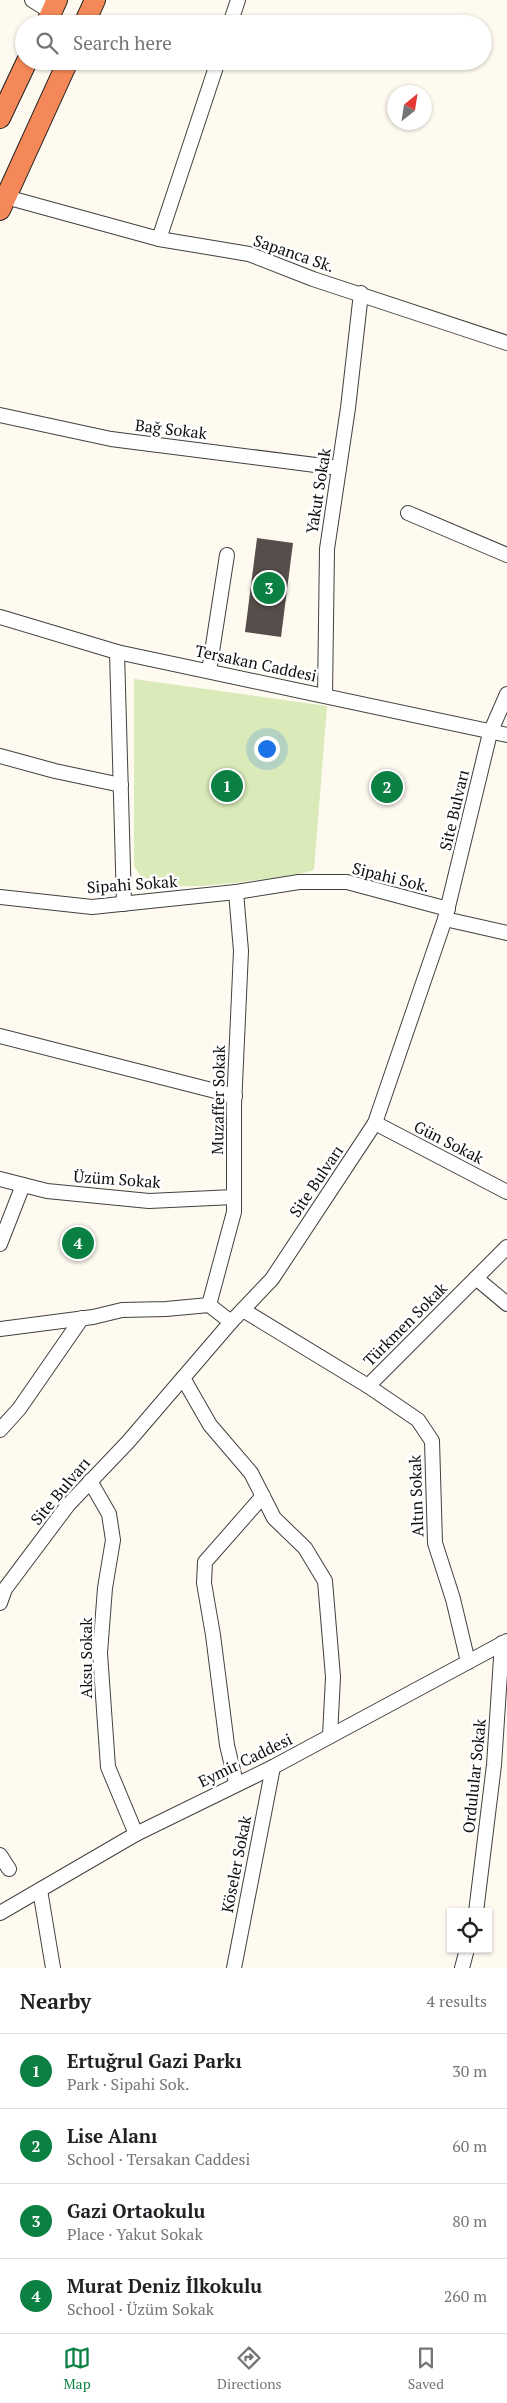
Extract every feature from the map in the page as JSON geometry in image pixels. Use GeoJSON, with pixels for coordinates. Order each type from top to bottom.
{"type":"FeatureCollection","features":[{"type":"Feature","properties":{"kind":"highway"},"geometry":{"type":"LineString","coordinates":[[88,15],[95,0]]}},
{"type":"Feature","properties":{"kind":"highway"},"geometry":{"type":"LineString","coordinates":[[0,118],[23,70]]}},
{"type":"Feature","properties":{"kind":"highway"},"geometry":{"type":"LineString","coordinates":[[3,203],[64,70]]}},
{"type":"Feature","properties":{"kind":"street"},"geometry":{"type":"LineString","coordinates":[[32,0],[51,12]]}},
{"type":"Feature","properties":{"kind":"street"},"geometry":{"type":"LineString","coordinates":[[233,15],[238,0]]}},
{"type":"Feature","properties":{"kind":"street"},"geometry":{"type":"LineString","coordinates":[[159,239],[215,70]]}},
{"type":"Feature","properties":{"kind":"street","name":"Sapanca Sk."},"geometry":{"type":"LineString","coordinates":[[3,203],[159,239],[249,254],[313,279],[361,293],[507,343]]}},
{"type":"Feature","properties":{"kind":"street","name":"Yakut Sokak"},"geometry":{"type":"LineString","coordinates":[[326,695],[327,549],[361,293]]}},
{"type":"Feature","properties":{"kind":"street","name":"Bağ Sokak"},"geometry":{"type":"LineString","coordinates":[[0,415],[111,439],[339,468]]}},
{"type":"Feature","properties":{"kind":"street"},"geometry":{"type":"LineString","coordinates":[[408,513],[507,555]]}},
{"type":"Feature","properties":{"kind":"street"},"geometry":{"type":"LineString","coordinates":[[209,671],[227,555]]}},
{"type":"Feature","properties":{"kind":"street","name":"Tersakan Caddesi"},"geometry":{"type":"LineString","coordinates":[[0,617],[117,652],[326,695],[490,733],[507,735]]}},
{"type":"Feature","properties":{"kind":"street"},"geometry":{"type":"LineString","coordinates":[[117,652],[124,904]]}},
{"type":"Feature","properties":{"kind":"street","name":"Site Bulvarı"},"geometry":{"type":"LineString","coordinates":[[0,1603],[5,1589],[68,1505],[231,1322],[272,1279],[375,1123],[447,914],[490,733],[507,694]]}},
{"type":"Feature","properties":{"kind":"street"},"geometry":{"type":"LineString","coordinates":[[0,756],[55,771],[121,785]]}},
{"type":"Feature","properties":{"kind":"street","name":"Sipahi Sok."},"geometry":{"type":"LineString","coordinates":[[236,892],[299,882],[347,882],[507,933]]}},
{"type":"Feature","properties":{"kind":"street","name":"Sipahi Sokak"},"geometry":{"type":"LineString","coordinates":[[0,897],[92,907],[236,892]]}},
{"type":"Feature","properties":{"kind":"street","name":"Muzaffer Sokak"},"geometry":{"type":"LineString","coordinates":[[208,1305],[234,1212],[235,1096],[241,951],[236,892]]}},
{"type":"Feature","properties":{"kind":"street"},"geometry":{"type":"LineString","coordinates":[[0,1036],[235,1096]]}},
{"type":"Feature","properties":{"kind":"street","name":"Gün Sokak"},"geometry":{"type":"LineString","coordinates":[[375,1123],[507,1192]]}},
{"type":"Feature","properties":{"kind":"street","name":"Üzüm Sokak"},"geometry":{"type":"LineString","coordinates":[[0,1179],[47,1191],[148,1201],[234,1197]]}},
{"type":"Feature","properties":{"kind":"street"},"geometry":{"type":"LineString","coordinates":[[0,1244],[23,1185]]}},
{"type":"Feature","properties":{"kind":"street","name":"Türkmen Sokak"},"geometry":{"type":"LineString","coordinates":[[243,1310],[368,1386],[507,1247]]}},
{"type":"Feature","properties":{"kind":"street"},"geometry":{"type":"LineString","coordinates":[[476,1278],[507,1304]]}},
{"type":"Feature","properties":{"kind":"street"},"geometry":{"type":"LineString","coordinates":[[0,1329],[82,1318],[122,1310],[166,1309],[208,1305],[231,1322]]}},
{"type":"Feature","properties":{"kind":"street"},"geometry":{"type":"LineString","coordinates":[[0,1430],[19,1409],[82,1318]]}},
{"type":"Feature","properties":{"kind":"street"},"geometry":{"type":"LineString","coordinates":[[183,1378],[210,1425],[251,1473],[274,1518],[305,1548],[325,1581],[333,1677],[330,1736]]}},
{"type":"Feature","properties":{"kind":"street","name":"Altın Sokak"},"geometry":{"type":"LineString","coordinates":[[368,1386],[418,1420],[432,1442],[436,1543],[453,1599],[468,1662]]}},
{"type":"Feature","properties":{"kind":"street","name":"Aksu Sokak"},"geometry":{"type":"LineString","coordinates":[[90,1481],[109,1514],[113,1540],[105,1588],[100,1653],[108,1767],[136,1834]]}},
{"type":"Feature","properties":{"kind":"street"},"geometry":{"type":"LineString","coordinates":[[236,1783],[226,1745],[213,1635],[204,1583],[205,1562],[263,1496]]}},
{"type":"Feature","properties":{"kind":"street","name":"Eymir Caddesi"},"geometry":{"type":"LineString","coordinates":[[0,1913],[136,1834],[236,1783],[273,1767],[504,1642]]}},
{"type":"Feature","properties":{"kind":"street","name":"Ordulular Sokak"},"geometry":{"type":"LineString","coordinates":[[476,1908],[494,1765],[504,1642]]}},
{"type":"Feature","properties":{"kind":"street","name":"Köseler Sokak"},"geometry":{"type":"LineString","coordinates":[[234,1968],[273,1767]]}},
{"type":"Feature","properties":{"kind":"street"},"geometry":{"type":"LineString","coordinates":[[0,1855],[9,1869]]}},
{"type":"Feature","properties":{"kind":"street"},"geometry":{"type":"LineString","coordinates":[[40,1890],[54,1968]]}},
{"type":"Feature","properties":{"kind":"street"},"geometry":{"type":"LineString","coordinates":[[462,1968],[465,1953]]}},
{"type":"Feature","properties":{"kind":"green space"},"geometry":{"type":"Polygon","coordinates":[[[134,679],[327,706],[314,870],[300,874],[215,885],[174,886],[146,884],[134,866],[134,679]]]}},
{"type":"Feature","properties":{"kind":"building"},"geometry":{"type":"Polygon","coordinates":[[[257,538],[293,543],[281,637],[245,632],[257,538]]]}},
{"type":"Feature","properties":{"kind":"place","name":"Gazi Ortaokulu"},"geometry":{"type":"Point","coordinates":[269,588]}},
{"type":"Feature","properties":{"kind":"place","name":"Ertuğrul Gazi Parkı"},"geometry":{"type":"Point","coordinates":[227,786]}},
{"type":"Feature","properties":{"kind":"place","name":"Lise Alanı"},"geometry":{"type":"Point","coordinates":[387,787]}},
{"type":"Feature","properties":{"kind":"place","name":"Murat Deniz İlkokulu"},"geometry":{"type":"Point","coordinates":[78,1243]}}]}
